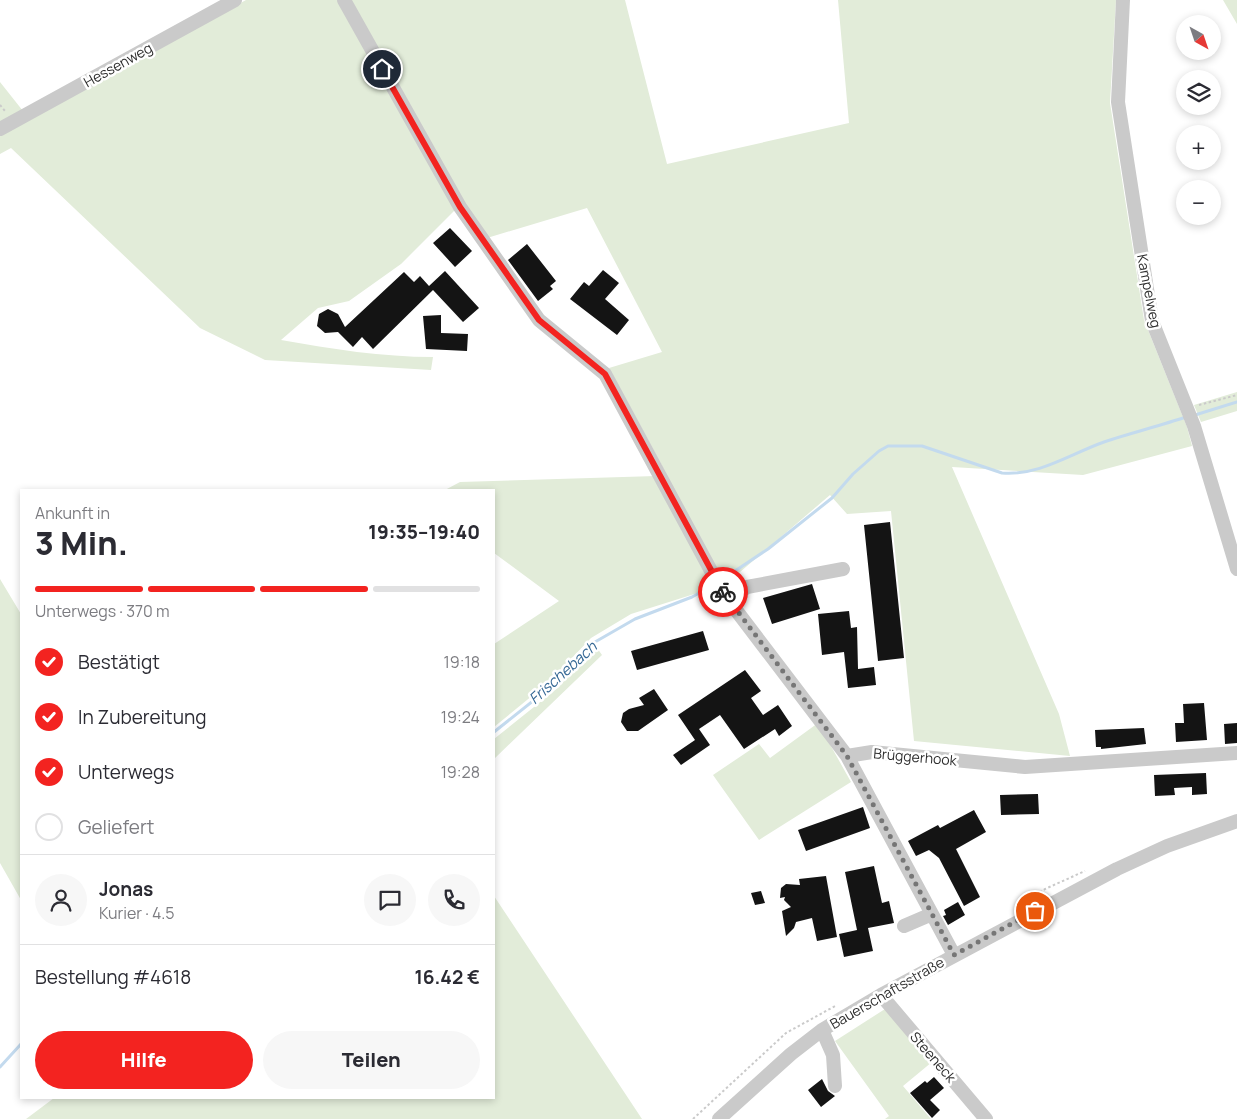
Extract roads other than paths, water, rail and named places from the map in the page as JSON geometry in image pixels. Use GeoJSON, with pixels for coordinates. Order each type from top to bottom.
{"type":"FeatureCollection","features":[{"type":"Feature","properties":{"kind":"street","name":"Hessenweg"},"geometry":{"type":"LineString","coordinates":[[0,129],[235,0]]}},
{"type":"Feature","properties":{"kind":"street"},"geometry":{"type":"LineString","coordinates":[[344,0],[460,207],[539,320],[605,374],[728,599],[847,756],[954,955]]}},
{"type":"Feature","properties":{"kind":"street","name":"Kampelweg"},"geometry":{"type":"LineString","coordinates":[[1123,0],[1118,102],[1152,320],[1187,408],[1237,570]]}},
{"type":"Feature","properties":{"kind":"street"},"geometry":{"type":"LineString","coordinates":[[728,599],[747,587],[843,570]]}},
{"type":"Feature","properties":{"kind":"street","name":"Brüggerhook"},"geometry":{"type":"LineString","coordinates":[[847,756],[872,752],[1026,766],[1237,753]]}},
{"type":"Feature","properties":{"kind":"street","name":"Bauerschaftsstraße"},"geometry":{"type":"LineString","coordinates":[[724,1118],[791,1054],[822,1030],[880,996],[1117,869],[1167,846],[1237,821]]}},
{"type":"Feature","properties":{"kind":"street"},"geometry":{"type":"LineString","coordinates":[[904,926],[932,914]]}},
{"type":"Feature","properties":{"kind":"street","name":"Steeneck"},"geometry":{"type":"LineString","coordinates":[[880,996],[986,1119]]}},
{"type":"Feature","properties":{"kind":"street"},"geometry":{"type":"LineString","coordinates":[[822,1030],[833,1055],[835,1086]]}},
{"type":"Feature","properties":{"kind":"waterway"},"geometry":{"type":"LineString","coordinates":[[1195,415],[1237,402]]}},
{"type":"Feature","properties":{"kind":"waterway"},"geometry":{"type":"LineString","coordinates":[[726,577],[768,549],[832,498],[853,474],[879,451],[888,446],[922,446],[1002,473],[1016,473],[1042,468],[1104,442],[1186,417]]}},
{"type":"Feature","properties":{"kind":"waterway","name":"Frischebach"},"geometry":{"type":"LineString","coordinates":[[495,731],[558,681],[595,642],[635,619],[692,597],[710,587]]}},
{"type":"Feature","properties":{"kind":"waterway","name":"Frischebach"},"geometry":{"type":"LineString","coordinates":[[0,1067],[20,1045]]}}]}
